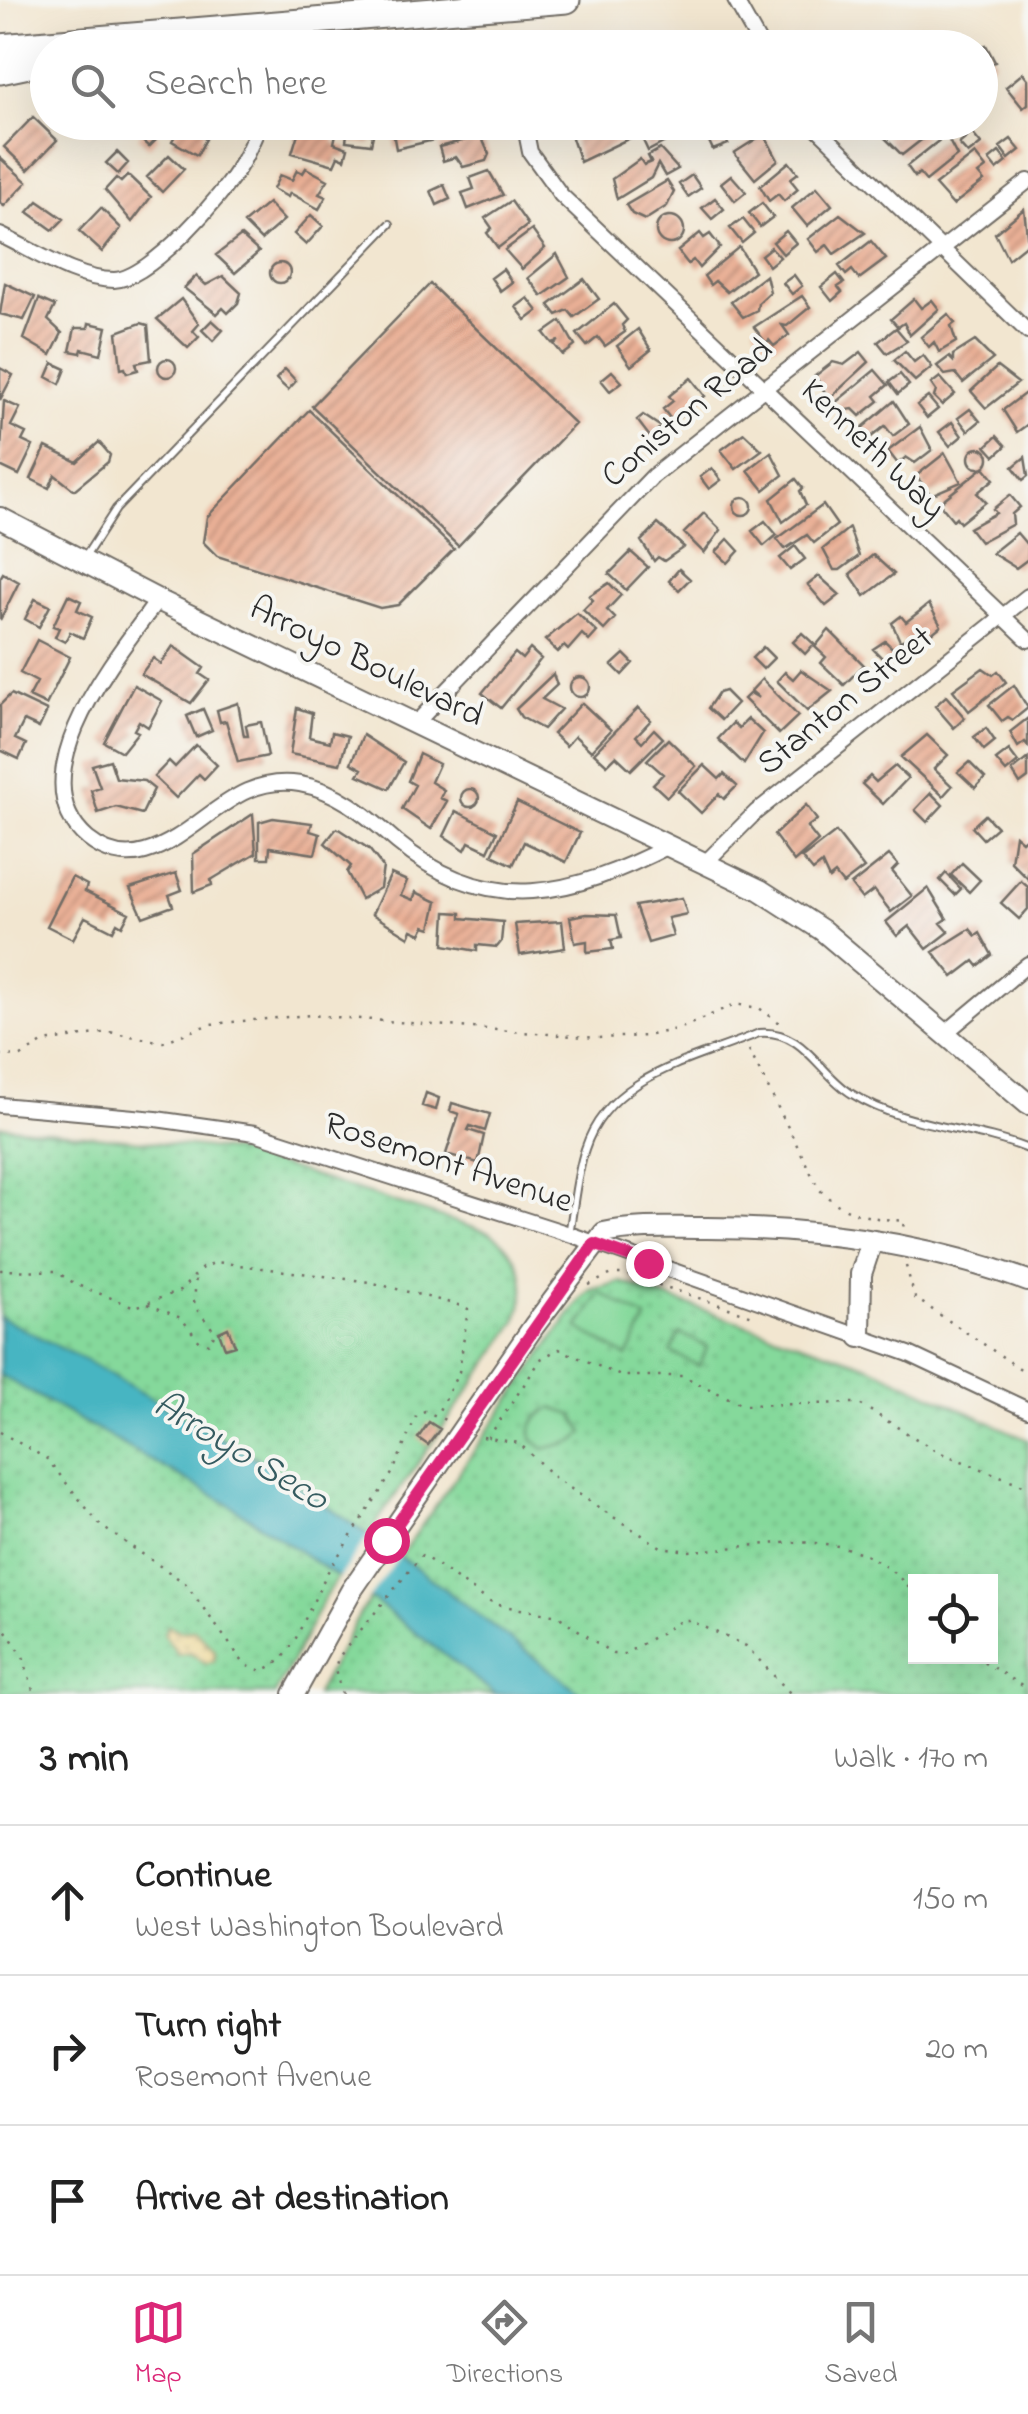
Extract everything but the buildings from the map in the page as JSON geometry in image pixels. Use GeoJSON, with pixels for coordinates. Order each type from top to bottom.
{"type":"FeatureCollection","features":[{"type":"Feature","properties":{"kind":"highway"},"geometry":{"type":"LineString","coordinates":[[183,30],[567,0]]}},
{"type":"Feature","properties":{"kind":"highway"},"geometry":{"type":"LineString","coordinates":[[203,30],[217,27]]}},
{"type":"Feature","properties":{"kind":"highway"},"geometry":{"type":"LineString","coordinates":[[0,46],[30,43]]}},
{"type":"Feature","properties":{"kind":"highway"},"geometry":{"type":"LineString","coordinates":[[0,71],[30,65]]}},
{"type":"Feature","properties":{"kind":"street"},"geometry":{"type":"LineString","coordinates":[[735,0],[752,30]]}},
{"type":"Feature","properties":{"kind":"street"},"geometry":{"type":"LineString","coordinates":[[0,235],[88,275],[116,280],[151,266],[222,190],[252,140]]}},
{"type":"Feature","properties":{"kind":"street","name":"Kenneth Way"},"geometry":{"type":"LineString","coordinates":[[528,140],[530,152],[560,195],[1028,640]]}},
{"type":"Feature","properties":{"kind":"street"},"geometry":{"type":"LineString","coordinates":[[829,140],[1028,332]]}},
{"type":"Feature","properties":{"kind":"street","name":"Coniston Road"},"geometry":{"type":"LineString","coordinates":[[416,724],[653,476],[1028,182]]}},
{"type":"Feature","properties":{"kind":"street","name":"Arroyo Boulevard"},"geometry":{"type":"LineString","coordinates":[[0,518],[84,558],[158,600],[706,862],[822,930],[1028,1104]]}},
{"type":"Feature","properties":{"kind":"street","name":"Stanton Street"},"geometry":{"type":"LineString","coordinates":[[706,862],[756,812],[1028,596]]}},
{"type":"Feature","properties":{"kind":"street"},"geometry":{"type":"LineString","coordinates":[[158,600],[93,691],[68,749],[64,797],[68,814],[77,828],[109,852],[145,852],[168,842],[228,798],[274,783],[297,784],[336,796],[430,866],[496,892],[526,895],[558,891],[598,879],[672,844]]}},
{"type":"Feature","properties":{"kind":"street"},"geometry":{"type":"LineString","coordinates":[[943,1035],[1028,964]]}},
{"type":"Feature","properties":{"kind":"street","name":"Rosemont Avenue"},"geometry":{"type":"LineString","coordinates":[[0,1105],[156,1119],[255,1134],[569,1234],[860,1337],[962,1376],[1028,1410]]}},
{"type":"Feature","properties":{"kind":"street"},"geometry":{"type":"LineString","coordinates":[[294,1694],[350,1590],[604,1233],[647,1228],[798,1231],[904,1244],[1028,1281]]}},
{"type":"Feature","properties":{"kind":"street"},"geometry":{"type":"LineString","coordinates":[[860,1337],[861,1274],[872,1240]]}},
{"type":"Feature","properties":{"kind":"lane"},"geometry":{"type":"LineString","coordinates":[[84,558],[116,509],[390,224]]}},
{"type":"Feature","properties":{"kind":"lane"},"geometry":{"type":"LineString","coordinates":[[569,1234],[584,1151],[601,1114],[640,1081],[760,1033],[780,1034],[796,1041],[843,1089],[876,1109],[1028,1149]]}},
{"type":"Feature","properties":{"kind":"path"},"geometry":{"type":"LineString","coordinates":[[0,1055],[20,1056],[44,1042],[109,1032],[162,1042],[210,1024],[310,1015],[549,1036],[647,1036],[684,1027],[735,1004],[775,1016],[780,1034]]}},
{"type":"Feature","properties":{"kind":"path"},"geometry":{"type":"LineString","coordinates":[[744,1040],[819,1190],[837,1208],[904,1222],[902,1232]]}},
{"type":"Feature","properties":{"kind":"path"},"geometry":{"type":"LineString","coordinates":[[147,1304],[180,1290],[216,1262],[370,1282],[468,1310],[459,1372],[436,1415]]}},
{"type":"Feature","properties":{"kind":"path"},"geometry":{"type":"LineString","coordinates":[[906,1264],[915,1298],[1028,1374]]}},
{"type":"Feature","properties":{"kind":"path"},"geometry":{"type":"LineString","coordinates":[[0,1270],[54,1271],[124,1304],[147,1304],[182,1318],[200,1342],[210,1344],[214,1332],[194,1306],[196,1274]]}},
{"type":"Feature","properties":{"kind":"path"},"geometry":{"type":"LineString","coordinates":[[583,1289],[612,1274],[626,1274],[771,1323]]}},
{"type":"Feature","properties":{"kind":"path"},"geometry":{"type":"LineString","coordinates":[[908,1588],[886,1565],[842,1544],[686,1552],[661,1547],[555,1478],[518,1444],[485,1438],[542,1358],[552,1350],[565,1349],[621,1376],[683,1376],[744,1405],[858,1403],[936,1452],[1028,1487]]}},
{"type":"Feature","properties":{"kind":"path"},"geometry":{"type":"LineString","coordinates":[[522,1373],[534,1357]]}},
{"type":"Feature","properties":{"kind":"path"},"geometry":{"type":"LineString","coordinates":[[0,1432],[47,1459],[101,1526],[185,1583],[249,1669],[268,1670],[282,1660],[319,1596],[326,1574],[363,1523],[400,1460],[417,1414],[424,1411],[448,1421]]}},
{"type":"Feature","properties":{"kind":"path"},"geometry":{"type":"LineString","coordinates":[[342,1694],[334,1668],[338,1658],[419,1556],[428,1558],[493,1604],[558,1616],[613,1654],[625,1654],[682,1620],[689,1620],[746,1646],[790,1694]]}},
{"type":"Feature","properties":{"kind":"path"},"geometry":{"type":"LineString","coordinates":[[0,1622],[23,1656],[34,1694]]}},
{"type":"Feature","properties":{"kind":"path"},"geometry":{"type":"LineString","coordinates":[[987,1664],[1028,1690]]}},
{"type":"Feature","properties":{"kind":"green space"},"geometry":{"type":"Polygon","coordinates":[[[0,1126],[235,1151],[490,1233],[511,1251],[517,1262],[523,1298],[515,1324],[326,1595],[275,1694],[0,1694],[0,1126]]]}},
{"type":"Feature","properties":{"kind":"green space"},"geometry":{"type":"Polygon","coordinates":[[[621,1282],[869,1366],[1028,1440],[1028,1694],[316,1694],[361,1612],[580,1300],[591,1290],[621,1282]]]}},
{"type":"Feature","properties":{"kind":"green space"},"geometry":{"type":"Polygon","coordinates":[[[601,1293],[647,1319],[627,1357],[578,1328],[601,1293]]]}},
{"type":"Feature","properties":{"kind":"green space"},"geometry":{"type":"Polygon","coordinates":[[[680,1333],[707,1347],[699,1366],[671,1352],[680,1333]]]}},
{"type":"Feature","properties":{"kind":"green space"},"geometry":{"type":"Polygon","coordinates":[[[552,1408],[573,1415],[584,1433],[575,1441],[544,1449],[533,1440],[532,1429],[539,1417],[552,1408]]]}},
{"type":"Feature","properties":{"kind":"sand"},"geometry":{"type":"Polygon","coordinates":[[[168,1626],[180,1631],[195,1630],[215,1650],[214,1661],[206,1663],[190,1652],[178,1654],[164,1634],[168,1626]]]}},
{"type":"Feature","properties":{"kind":"water","name":"Arroyo Seco"},"geometry":{"type":"Polygon","coordinates":[[[0,1317],[92,1364],[264,1463],[418,1569],[582,1694],[495,1694],[377,1603],[230,1505],[0,1375],[0,1317]]]}},
{"type":"Feature","properties":{"kind":"pier"},"geometry":{"type":"Polygon","coordinates":[[[371,1532],[402,1553],[366,1602],[337,1581],[371,1532]]]}},
{"type":"Feature","properties":{"kind":"route"},"geometry":{"type":"LineString","coordinates":[[386,1540],[594,1244],[648,1263]]}}]}
